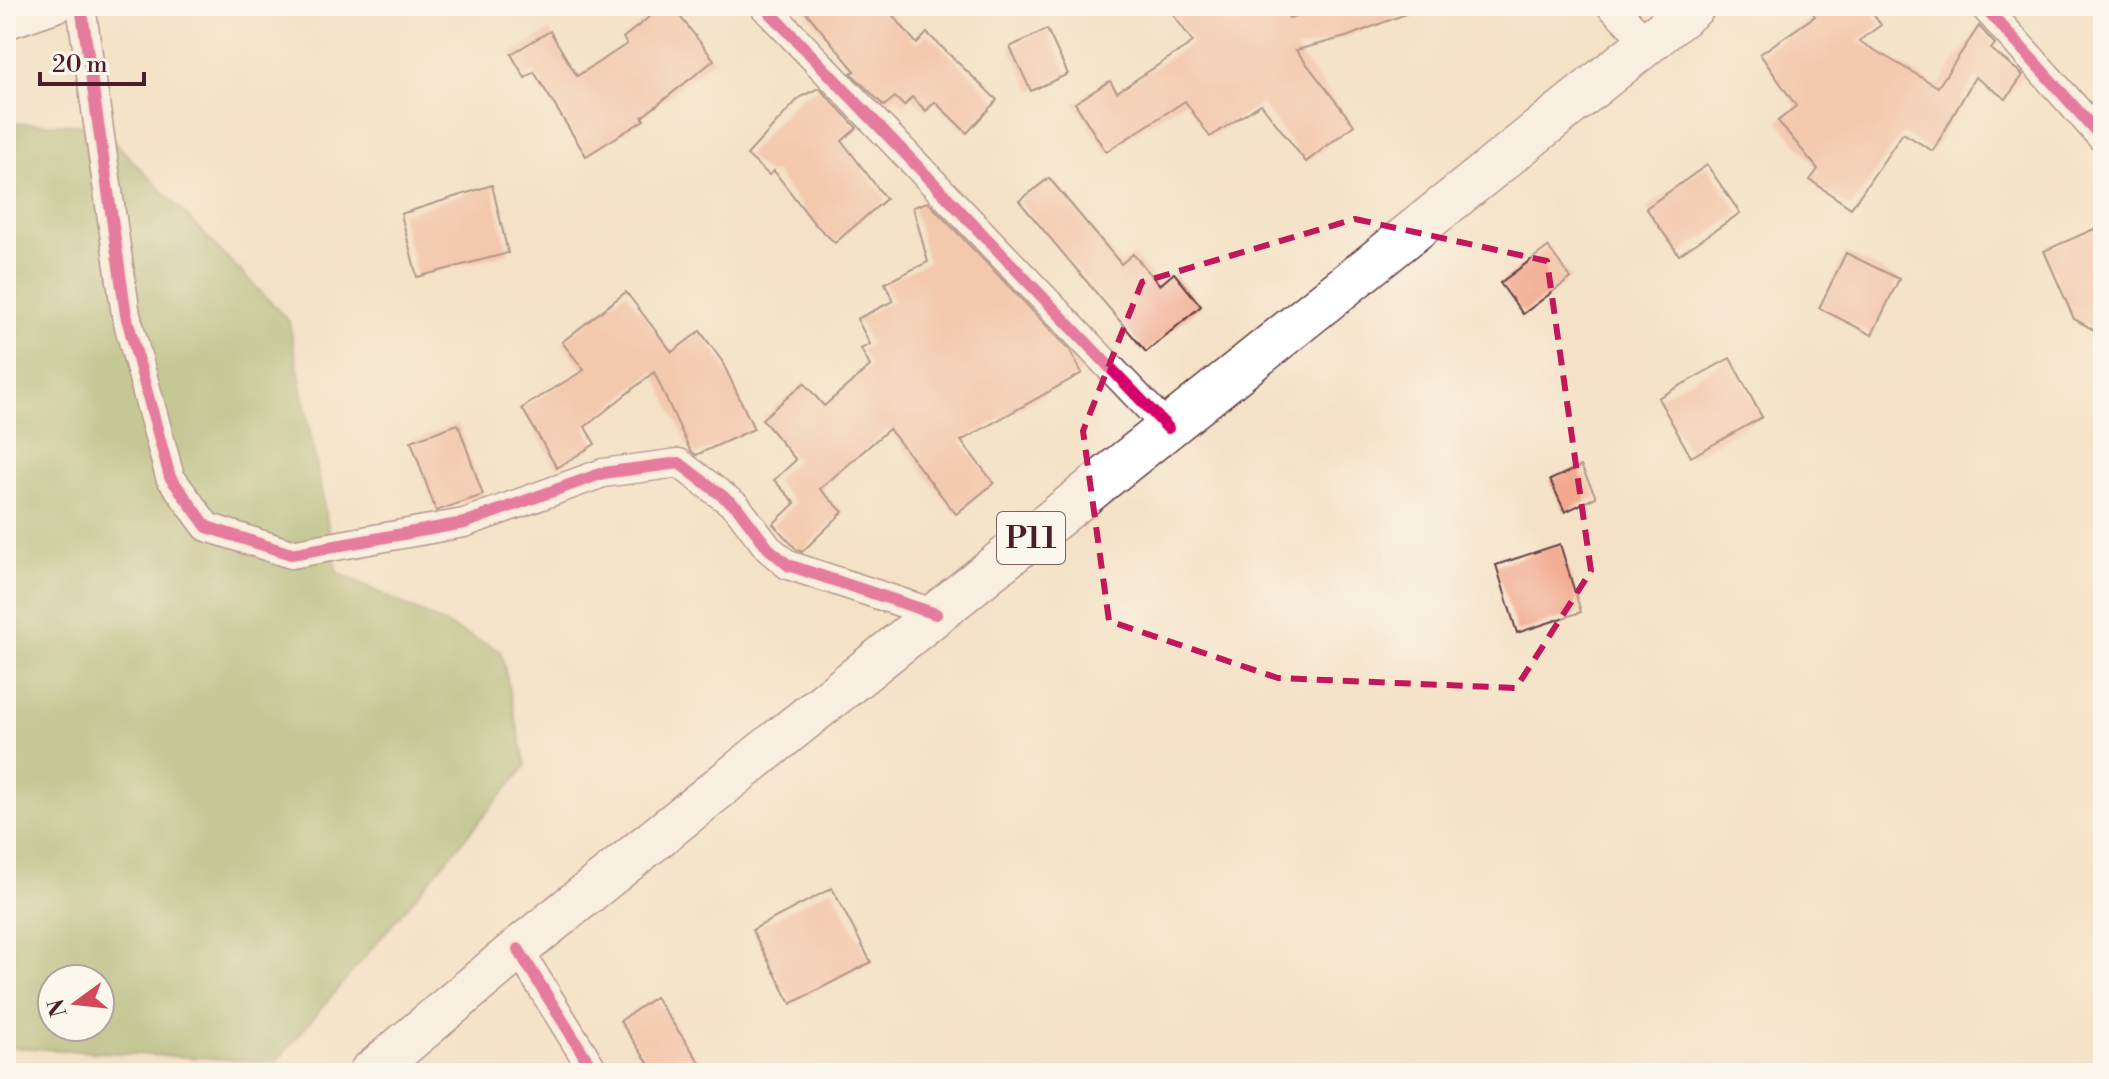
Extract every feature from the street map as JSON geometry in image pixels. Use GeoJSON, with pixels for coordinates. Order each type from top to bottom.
{"type":"FeatureCollection","features":[{"type":"Feature","properties":{"kind":"main road","name":"P11"},"geometry":{"type":"LineString","coordinates":[[370,1073],[518,949],[1694,6]]}},
{"type":"Feature","properties":{"kind":"street"},"geometry":{"type":"LineString","coordinates":[[6,25],[61,6]]}},
{"type":"Feature","properties":{"kind":"street"},"geometry":{"type":"LineString","coordinates":[[81,6],[126,315],[170,477],[207,527],[291,554],[464,523],[603,473],[679,463],[737,507],[768,548],[788,565],[936,614]]}},
{"type":"Feature","properties":{"kind":"street"},"geometry":{"type":"LineString","coordinates":[[764,6],[1168,428]]}},
{"type":"Feature","properties":{"kind":"street"},"geometry":{"type":"LineString","coordinates":[[1611,6],[1648,42]]}},
{"type":"Feature","properties":{"kind":"street"},"geometry":{"type":"LineString","coordinates":[[1984,6],[2103,139]]}},
{"type":"Feature","properties":{"kind":"street"},"geometry":{"type":"LineString","coordinates":[[518,949],[595,1073]]}},
{"type":"Feature","properties":{"kind":"highlighted area"},"geometry":{"type":"Polygon","coordinates":[[[1355,219],[1547,261],[1591,571],[1516,688],[1278,678],[1109,621],[1083,431],[1142,282],[1355,219]]]}},
{"type":"Feature","properties":{"kind":"green space"},"geometry":{"type":"Polygon","coordinates":[[[6,123],[98,125],[289,321],[337,572],[501,651],[526,766],[276,1062],[6,1047],[6,123]]]}},
{"type":"Feature","properties":{"kind":"building"},"geometry":{"type":"Polygon","coordinates":[[[663,6],[672,6],[714,60],[642,117],[644,120],[586,156],[534,72],[525,78],[511,54],[550,31],[577,76],[627,44],[623,38],[663,6]]]}},
{"type":"Feature","properties":{"kind":"building"},"geometry":{"type":"Polygon","coordinates":[[[801,6],[885,6],[917,44],[927,33],[997,100],[967,133],[935,102],[926,111],[912,97],[904,106],[895,97],[884,106],[851,73],[855,71],[801,6]]]}},
{"type":"Feature","properties":{"kind":"building"},"geometry":{"type":"Polygon","coordinates":[[[1167,6],[1283,6],[1289,18],[1336,6],[1415,6],[1416,10],[1346,37],[1296,50],[1354,125],[1306,162],[1261,104],[1210,137],[1185,101],[1106,152],[1075,103],[1110,81],[1117,92],[1193,42],[1167,6]]]}},
{"type":"Feature","properties":{"kind":"building"},"geometry":{"type":"Polygon","coordinates":[[[1808,6],[1868,6],[1881,25],[1859,41],[1938,87],[1979,26],[1995,44],[1991,49],[2023,75],[2006,99],[1975,77],[1933,151],[1903,133],[1851,208],[1810,180],[1818,169],[1778,121],[1796,106],[1760,54],[1815,16],[1808,6]]]}},
{"type":"Feature","properties":{"kind":"building"},"geometry":{"type":"Polygon","coordinates":[[[1047,29],[1068,74],[1031,91],[1010,47],[1047,29]]]}},
{"type":"Feature","properties":{"kind":"building"},"geometry":{"type":"Polygon","coordinates":[[[819,88],[857,128],[842,141],[886,199],[835,243],[814,223],[774,171],[769,175],[747,155],[800,97],[819,88]]]}},
{"type":"Feature","properties":{"kind":"building"},"geometry":{"type":"Polygon","coordinates":[[[1707,165],[1740,213],[1679,255],[1646,208],[1707,165]]]}},
{"type":"Feature","properties":{"kind":"building"},"geometry":{"type":"Polygon","coordinates":[[[1049,178],[1121,264],[1133,254],[1160,285],[1174,273],[1201,306],[1146,352],[1019,201],[1049,178]]]}},
{"type":"Feature","properties":{"kind":"building"},"geometry":{"type":"Polygon","coordinates":[[[492,185],[508,253],[417,277],[401,214],[492,185]]]}},
{"type":"Feature","properties":{"kind":"building"},"geometry":{"type":"Polygon","coordinates":[[[928,202],[1070,350],[1082,373],[961,441],[994,483],[956,514],[889,429],[820,489],[843,512],[802,552],[773,524],[795,503],[774,480],[796,460],[762,419],[804,383],[824,406],[870,366],[861,349],[870,344],[857,319],[893,301],[885,283],[928,262],[913,207],[928,202]]]}},
{"type":"Feature","properties":{"kind":"building"},"geometry":{"type":"Polygon","coordinates":[[[2103,225],[2103,335],[2074,319],[2044,251],[2103,225]]]}},
{"type":"Feature","properties":{"kind":"building"},"geometry":{"type":"Polygon","coordinates":[[[1548,247],[1571,278],[1523,314],[1500,283],[1548,247]]]}},
{"type":"Feature","properties":{"kind":"building"},"geometry":{"type":"Polygon","coordinates":[[[1846,253],[1899,279],[1872,335],[1819,308],[1846,253]]]}},
{"type":"Feature","properties":{"kind":"building"},"geometry":{"type":"Polygon","coordinates":[[[626,292],[672,352],[700,331],[722,361],[754,429],[696,455],[690,450],[654,372],[585,427],[595,444],[557,468],[522,408],[584,370],[562,342],[626,292]]]}},
{"type":"Feature","properties":{"kind":"building"},"geometry":{"type":"Polygon","coordinates":[[[1730,358],[1762,417],[1691,457],[1658,398],[1730,358]]]}},
{"type":"Feature","properties":{"kind":"building"},"geometry":{"type":"Polygon","coordinates":[[[458,424],[483,495],[436,511],[411,441],[458,424]]]}},
{"type":"Feature","properties":{"kind":"building"},"geometry":{"type":"Polygon","coordinates":[[[1581,466],[1596,497],[1565,512],[1550,480],[1581,466]]]}},
{"type":"Feature","properties":{"kind":"building"},"geometry":{"type":"Polygon","coordinates":[[[1560,544],[1581,612],[1517,633],[1496,565],[1560,544]]]}},
{"type":"Feature","properties":{"kind":"building"},"geometry":{"type":"Polygon","coordinates":[[[832,888],[871,962],[791,1004],[752,930],[832,888]]]}},
{"type":"Feature","properties":{"kind":"building"},"geometry":{"type":"Polygon","coordinates":[[[655,997],[707,1073],[655,1073],[620,1021],[655,997]]]}},
{"type":"Feature","properties":{"kind":"cycle path"},"geometry":{"type":"LineString","coordinates":[[81,6],[126,315],[170,477],[207,527],[291,554],[464,523],[603,473],[679,463],[737,507],[768,548],[788,565],[936,614]]}},
{"type":"Feature","properties":{"kind":"cycle path"},"geometry":{"type":"LineString","coordinates":[[764,6],[1168,428]]}},
{"type":"Feature","properties":{"kind":"cycle path"},"geometry":{"type":"LineString","coordinates":[[1984,6],[2103,139]]}},
{"type":"Feature","properties":{"kind":"cycle path"},"geometry":{"type":"LineString","coordinates":[[518,949],[595,1073]]}}]}
